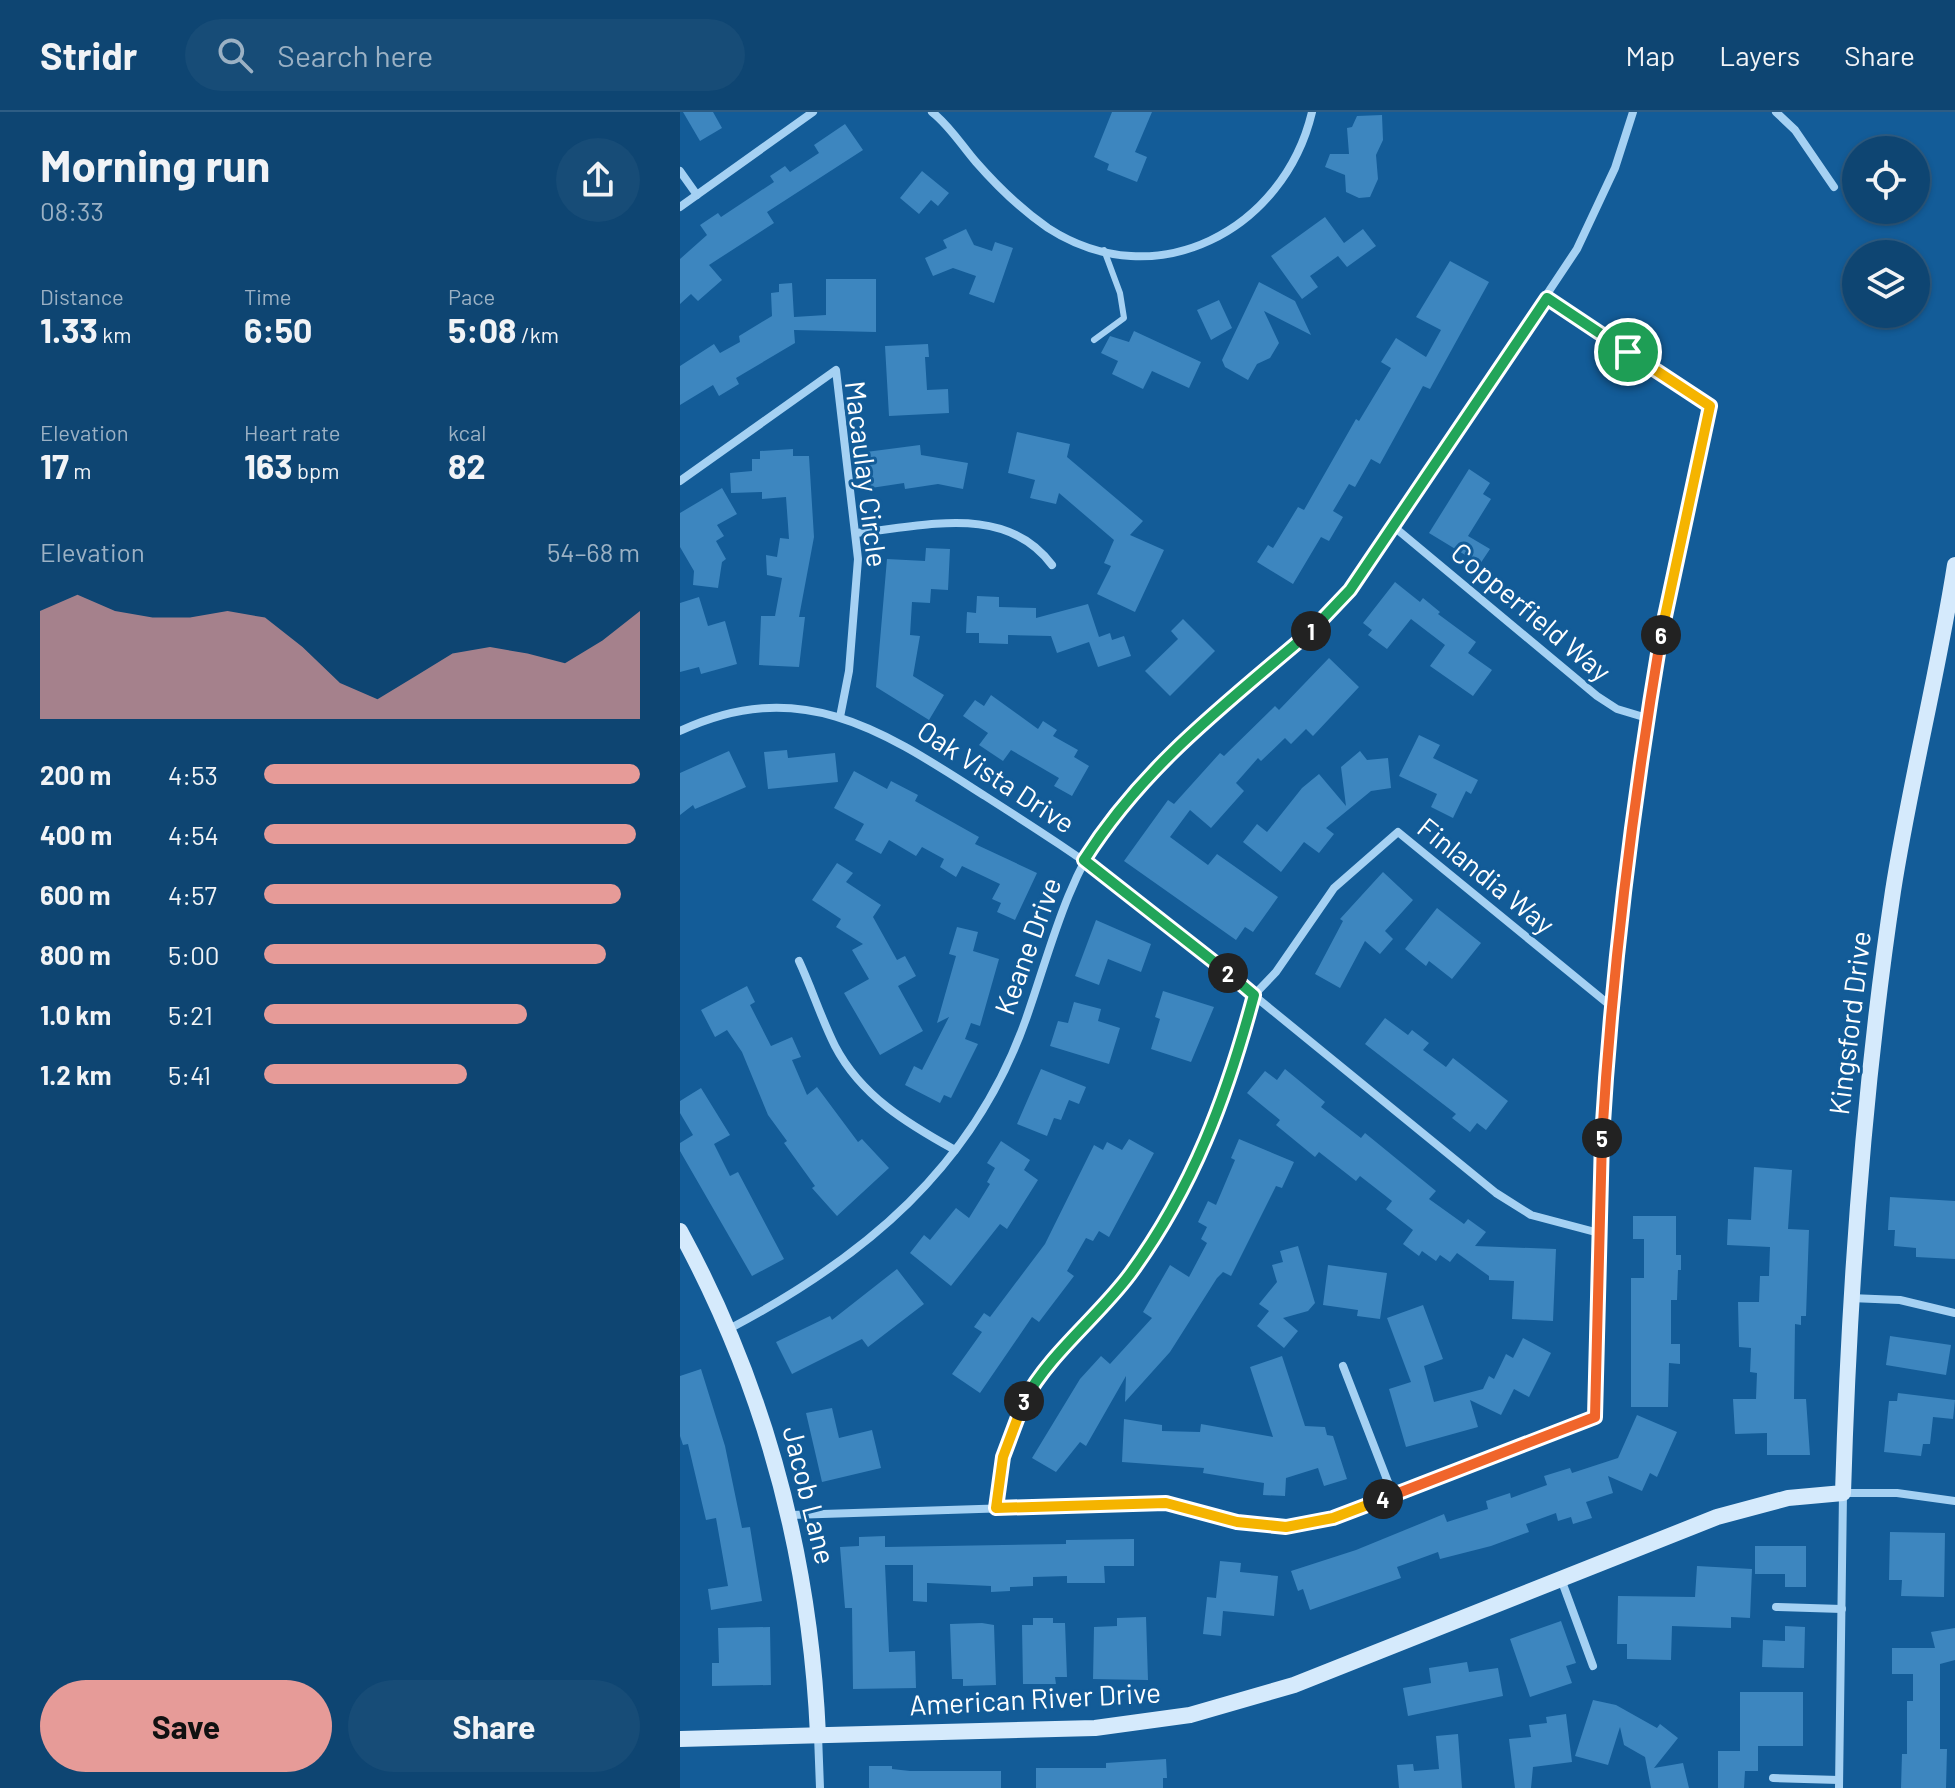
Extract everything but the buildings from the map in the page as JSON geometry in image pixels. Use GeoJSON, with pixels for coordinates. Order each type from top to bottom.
{"type":"FeatureCollection","features":[{"type":"Feature","properties":{"kind":"street"},"geometry":{"type":"LineString","coordinates":[[680,207],[813,112]]}},
{"type":"Feature","properties":{"kind":"street"},"geometry":{"type":"LineString","coordinates":[[932,112],[978,164],[1042,223],[1073,241],[1104,250],[1143,255],[1168,253],[1213,240],[1254,214],[1286,178],[1298,157],[1312,112]]}},
{"type":"Feature","properties":{"kind":"street","name":"Keane Drive"},"geometry":{"type":"LineString","coordinates":[[729,1329],[785,1300],[848,1258],[918,1195],[955,1150],[985,1104],[1011,1054],[1053,930],[1084,860],[1115,813],[1153,768],[1315,628],[1339,603],[1547,298],[1597,209],[1633,112]]}},
{"type":"Feature","properties":{"kind":"street"},"geometry":{"type":"LineString","coordinates":[[1776,112],[1795,130],[1834,187]]}},
{"type":"Feature","properties":{"kind":"street"},"geometry":{"type":"LineString","coordinates":[[680,171],[697,195]]}},
{"type":"Feature","properties":{"kind":"street"},"geometry":{"type":"LineString","coordinates":[[791,1515],[1166,1503],[1237,1522],[1286,1527],[1333,1518],[1595,1417],[1599,1233],[1612,1007],[1647,718],[1665,611],[1710,406],[1547,298]]}},
{"type":"Feature","properties":{"kind":"street","name":"Macaulay Circle"},"geometry":{"type":"LineString","coordinates":[[680,481],[836,370],[856,533],[857,603],[840,717]]}},
{"type":"Feature","properties":{"kind":"street"},"geometry":{"type":"LineString","coordinates":[[856,533],[973,522],[997,525],[1029,541],[1052,565]]}},
{"type":"Feature","properties":{"kind":"street","name":"Copperfield Way"},"geometry":{"type":"LineString","coordinates":[[1393,526],[1597,696],[1617,709],[1647,718]]}},
{"type":"Feature","properties":{"kind":"street","name":"Kingsford Drive"},"geometry":{"type":"LineString","coordinates":[[1843,1493],[1849,1298],[1864,1112],[1894,889],[1955,565]]}},
{"type":"Feature","properties":{"kind":"street","name":"Oak Vista Drive"},"geometry":{"type":"LineString","coordinates":[[680,731],[714,718],[751,711],[800,710],[840,717],[900,742],[1084,860],[1496,1193],[1531,1215],[1599,1233]]}},
{"type":"Feature","properties":{"kind":"street","name":"Finlandia Way"},"geometry":{"type":"LineString","coordinates":[[996,1508],[1003,1457],[1029,1393],[1130,1275],[1198,1163],[1233,1074],[1254,995],[1276,972],[1334,888],[1398,832],[1612,1007]]}},
{"type":"Feature","properties":{"kind":"street"},"geometry":{"type":"LineString","coordinates":[[799,961],[837,1049],[864,1086],[910,1125],[955,1150]]}},
{"type":"Feature","properties":{"kind":"street","name":"Jacob Lane"},"geometry":{"type":"LineString","coordinates":[[680,1231],[729,1329],[757,1402],[791,1515],[810,1623],[820,1788]]}},
{"type":"Feature","properties":{"kind":"street"},"geometry":{"type":"LineString","coordinates":[[1849,1298],[1900,1300],[1955,1313]]}},
{"type":"Feature","properties":{"kind":"street"},"geometry":{"type":"LineString","coordinates":[[1343,1366],[1393,1495]]}},
{"type":"Feature","properties":{"kind":"street"},"geometry":{"type":"LineString","coordinates":[[1773,1778],[1839,1784],[1843,1493]]}},
{"type":"Feature","properties":{"kind":"street","name":"American River Drive"},"geometry":{"type":"LineString","coordinates":[[680,1739],[1095,1728],[1190,1715],[1294,1685],[1717,1517],[1788,1498],[1843,1493],[1897,1493],[1955,1501]]}},
{"type":"Feature","properties":{"kind":"street"},"geometry":{"type":"LineString","coordinates":[[1561,1579],[1593,1666]]}},
{"type":"Feature","properties":{"kind":"street"},"geometry":{"type":"LineString","coordinates":[[1776,1607],[1842,1609]]}},
{"type":"Feature","properties":{"kind":"lane"},"geometry":{"type":"LineString","coordinates":[[1094,340],[1124,318],[1120,293],[1104,250]]}},
{"type":"Feature","properties":{"kind":"route"},"geometry":{"type":"LineString","coordinates":[[1547,298],[1628,352],[1710,406],[1665,611],[1633,810],[1617,949],[1601,1158],[1595,1417],[1333,1518],[1310,1524],[1261,1526],[1166,1503],[996,1508],[1003,1457],[1011,1430],[1029,1393],[1130,1275],[1198,1163],[1233,1074],[1254,995],[1084,860],[1124,801],[1153,768],[1315,628],[1350,590],[1547,298]]}}]}
